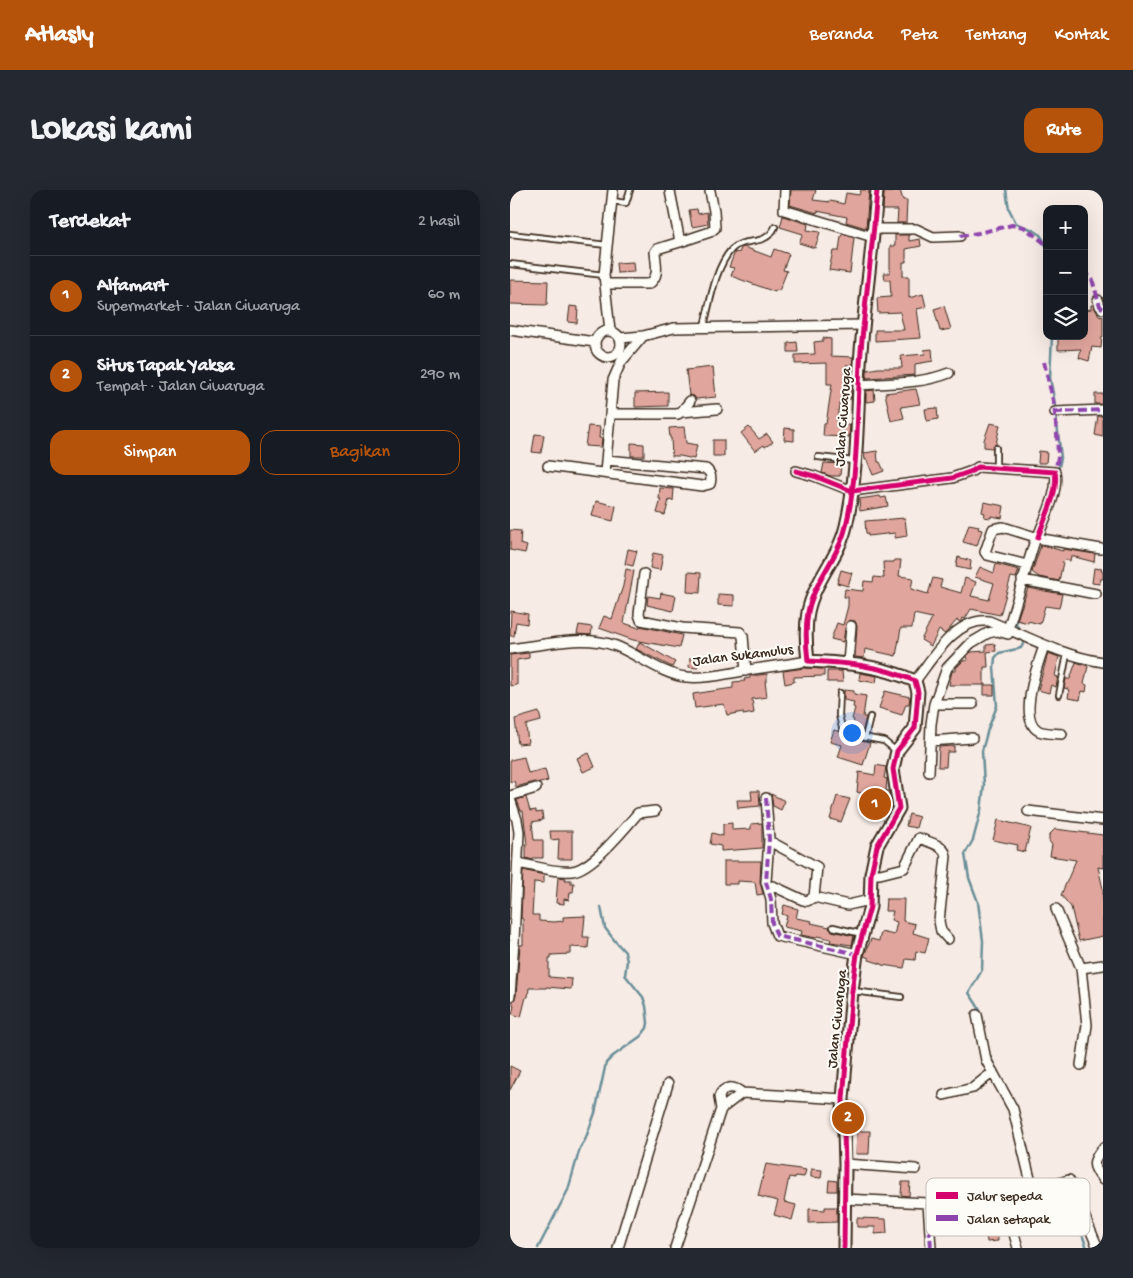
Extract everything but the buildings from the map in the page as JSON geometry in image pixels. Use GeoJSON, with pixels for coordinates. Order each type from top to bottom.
{"type":"FeatureCollection","features":[{"type":"Feature","properties":{"kind":"street"},"geometry":{"type":"LineString","coordinates":[[610,331],[604,279],[613,190]]}},
{"type":"Feature","properties":{"kind":"street"},"geometry":{"type":"LineString","coordinates":[[785,190],[784,210],[874,233],[916,229],[933,237],[960,236]]}},
{"type":"Feature","properties":{"kind":"street","name":"Jalan Ciwaruga"},"geometry":{"type":"LineString","coordinates":[[808,662],[806,639],[808,611],[817,589],[840,546],[846,526],[852,491],[863,324],[877,190]]}},
{"type":"Feature","properties":{"kind":"street"},"geometry":{"type":"LineString","coordinates":[[670,191],[680,242]]}},
{"type":"Feature","properties":{"kind":"street"},"geometry":{"type":"LineString","coordinates":[[604,279],[649,284],[655,280],[657,274],[657,249],[710,232],[715,228],[710,192]]}},
{"type":"Feature","properties":{"kind":"street"},"geometry":{"type":"LineString","coordinates":[[1098,300],[1103,310]]}},
{"type":"Feature","properties":{"kind":"street"},"geometry":{"type":"LineString","coordinates":[[620,338],[620,347],[616,354],[603,356],[599,354],[595,342],[598,335],[606,331],[610,331],[620,338],[643,336],[674,328],[704,326],[769,327],[863,324]]}},
{"type":"Feature","properties":{"kind":"street"},"geometry":{"type":"LineString","coordinates":[[510,330],[595,342]]}},
{"type":"Feature","properties":{"kind":"street"},"geometry":{"type":"LineString","coordinates":[[605,473],[611,414],[611,389],[615,372],[643,336]]}},
{"type":"Feature","properties":{"kind":"street"},"geometry":{"type":"LineString","coordinates":[[859,385],[910,382],[950,373]]}},
{"type":"Feature","properties":{"kind":"street"},"geometry":{"type":"LineString","coordinates":[[681,412],[690,401]]}},
{"type":"Feature","properties":{"kind":"street"},"geometry":{"type":"LineString","coordinates":[[611,414],[671,414],[717,409]]}},
{"type":"Feature","properties":{"kind":"street"},"geometry":{"type":"LineString","coordinates":[[1055,412],[1103,410]]}},
{"type":"Feature","properties":{"kind":"street"},"geometry":{"type":"LineString","coordinates":[[548,466],[702,486],[710,484],[712,476],[706,469],[606,460]]}},
{"type":"Feature","properties":{"kind":"street"},"geometry":{"type":"LineString","coordinates":[[796,471],[852,491],[952,478],[972,471],[976,467],[1055,472],[1054,496],[1049,504],[1027,565],[1008,629]]}},
{"type":"Feature","properties":{"kind":"street"},"geometry":{"type":"LineString","coordinates":[[1027,565],[987,555],[986,552],[992,531],[996,527],[1101,549]]}},
{"type":"Feature","properties":{"kind":"street"},"geometry":{"type":"LineString","coordinates":[[644,574],[639,614],[641,620],[682,628],[740,632],[743,636],[746,671]]}},
{"type":"Feature","properties":{"kind":"street"},"geometry":{"type":"LineString","coordinates":[[1022,580],[1096,594]]}},
{"type":"Feature","properties":{"kind":"street"},"geometry":{"type":"LineString","coordinates":[[896,751],[915,728],[918,692],[916,681],[946,642],[968,623],[988,620],[1044,646],[1088,660],[1103,662]]}},
{"type":"Feature","properties":{"kind":"street"},"geometry":{"type":"LineString","coordinates":[[848,663],[851,626]]}},
{"type":"Feature","properties":{"kind":"street"},"geometry":{"type":"LineString","coordinates":[[929,772],[934,704],[947,668],[971,643],[988,633],[997,631],[1006,634],[1018,633]]}},
{"type":"Feature","properties":{"kind":"street","name":"Jalan Sukamulus"},"geometry":{"type":"LineString","coordinates":[[510,649],[578,640],[588,641],[617,646],[643,661],[678,676],[686,677],[722,675],[808,662]]}},
{"type":"Feature","properties":{"kind":"street"},"geometry":{"type":"LineString","coordinates":[[1044,646],[1029,702],[1030,716],[1034,726],[1039,730],[1062,734]]}},
{"type":"Feature","properties":{"kind":"street"},"geometry":{"type":"LineString","coordinates":[[808,662],[848,663],[894,672],[916,681]]}},
{"type":"Feature","properties":{"kind":"street"},"geometry":{"type":"LineString","coordinates":[[934,704],[972,704]]}},
{"type":"Feature","properties":{"kind":"street"},"geometry":{"type":"LineString","coordinates":[[930,741],[972,738]]}},
{"type":"Feature","properties":{"kind":"street","name":"Jalan Ciwaruga"},"geometry":{"type":"LineString","coordinates":[[844,1248],[845,1164],[843,1099],[852,991],[870,900],[871,874],[877,846],[900,808],[893,769],[896,751]]}},
{"type":"Feature","properties":{"kind":"street"},"geometry":{"type":"LineString","coordinates":[[510,996],[513,885],[518,864],[518,826],[510,797],[536,788]]}},
{"type":"Feature","properties":{"kind":"street"},"geometry":{"type":"LineString","coordinates":[[766,798],[769,839],[766,882],[771,899],[772,924],[777,936],[858,954]]}},
{"type":"Feature","properties":{"kind":"street"},"geometry":{"type":"LineString","coordinates":[[518,864],[571,871],[580,869],[615,841],[638,813],[655,811]]}},
{"type":"Feature","properties":{"kind":"street"},"geometry":{"type":"LineString","coordinates":[[1028,811],[1103,820]]}},
{"type":"Feature","properties":{"kind":"street"},"geometry":{"type":"LineString","coordinates":[[871,874],[880,874],[904,868],[919,838],[942,848],[946,856],[939,921],[941,931],[948,939]]}},
{"type":"Feature","properties":{"kind":"street"},"geometry":{"type":"LineString","coordinates":[[773,843],[817,867],[814,897]]}},
{"type":"Feature","properties":{"kind":"street"},"geometry":{"type":"LineString","coordinates":[[773,886],[807,901],[814,897],[848,905],[870,900]]}},
{"type":"Feature","properties":{"kind":"street"},"geometry":{"type":"LineString","coordinates":[[1056,909],[1081,968],[1087,1025],[1081,1065]]}},
{"type":"Feature","properties":{"kind":"street"},"geometry":{"type":"LineString","coordinates":[[1081,968],[1103,965]]}},
{"type":"Feature","properties":{"kind":"street"},"geometry":{"type":"LineString","coordinates":[[977,1015],[982,1048],[986,1060],[1013,1109],[1030,1178]]}},
{"type":"Feature","properties":{"kind":"street"},"geometry":{"type":"LineString","coordinates":[[944,1095],[972,1088],[993,1072]]}},
{"type":"Feature","properties":{"kind":"street"},"geometry":{"type":"LineString","coordinates":[[618,1248],[668,1084]]}},
{"type":"Feature","properties":{"kind":"street"},"geometry":{"type":"LineString","coordinates":[[675,1248],[721,1109],[718,1097],[723,1090],[733,1087],[742,1093],[843,1099]]}},
{"type":"Feature","properties":{"kind":"street"},"geometry":{"type":"LineString","coordinates":[[721,1109],[742,1093]]}},
{"type":"Feature","properties":{"kind":"street"},"geometry":{"type":"LineString","coordinates":[[1103,1148],[1094,1159],[1095,1170],[1103,1180]]}},
{"type":"Feature","properties":{"kind":"street"},"geometry":{"type":"LineString","coordinates":[[845,1164],[916,1170]]}},
{"type":"Feature","properties":{"kind":"street"},"geometry":{"type":"LineString","coordinates":[[844,1198],[926,1203]]}},
{"type":"Feature","properties":{"kind":"street"},"geometry":{"type":"LineString","coordinates":[[1090,1229],[1098,1248]]}},
{"type":"Feature","properties":{"kind":"lane"},"geometry":{"type":"LineString","coordinates":[[612,201],[626,203],[630,190]]}},
{"type":"Feature","properties":{"kind":"lane"},"geometry":{"type":"LineString","coordinates":[[704,326],[716,279],[725,259],[738,245],[767,238],[772,234],[775,227]]}},
{"type":"Feature","properties":{"kind":"lane"},"geometry":{"type":"LineString","coordinates":[[510,234],[608,245]]}},
{"type":"Feature","properties":{"kind":"lane"},"geometry":{"type":"LineString","coordinates":[[510,264],[604,279]]}},
{"type":"Feature","properties":{"kind":"lane"},"geometry":{"type":"LineString","coordinates":[[996,448],[996,467]]}},
{"type":"Feature","properties":{"kind":"lane"},"geometry":{"type":"LineString","coordinates":[[818,457],[854,461]]}},
{"type":"Feature","properties":{"kind":"lane"},"geometry":{"type":"LineString","coordinates":[[1059,695],[1067,654]]}},
{"type":"Feature","properties":{"kind":"lane"},"geometry":{"type":"LineString","coordinates":[[840,693],[839,716],[842,728],[852,735],[884,741],[896,751]]}},
{"type":"Feature","properties":{"kind":"lane"},"geometry":{"type":"LineString","coordinates":[[865,738],[870,717]]}},
{"type":"Feature","properties":{"kind":"lane"},"geometry":{"type":"LineString","coordinates":[[833,927],[863,934]]}},
{"type":"Feature","properties":{"kind":"lane"},"geometry":{"type":"LineString","coordinates":[[852,991],[901,997]]}},
{"type":"Feature","properties":{"kind":"waterway"},"geometry":{"type":"LineString","coordinates":[[1006,190],[1009,209],[1016,223],[1038,233],[1043,240]]}},
{"type":"Feature","properties":{"kind":"waterway"},"geometry":{"type":"LineString","coordinates":[[1052,340],[1050,378],[1056,409]]}},
{"type":"Feature","properties":{"kind":"waterway"},"geometry":{"type":"LineString","coordinates":[[1056,415],[1061,458],[1058,471]]}},
{"type":"Feature","properties":{"kind":"waterway"},"geometry":{"type":"LineString","coordinates":[[1020,603],[1016,624],[1020,631]]}},
{"type":"Feature","properties":{"kind":"waterway"},"geometry":{"type":"LineString","coordinates":[[983,1028],[981,1014],[969,993],[982,970],[983,941],[978,902],[969,878],[965,854],[973,840],[981,810],[984,785],[982,751],[997,706],[995,658],[999,653],[1021,648],[1024,642],[1023,639]]}},
{"type":"Feature","properties":{"kind":"waterway"},"geometry":{"type":"LineString","coordinates":[[538,1248],[568,1190],[580,1148],[595,1113],[606,1063],[641,1036],[648,1023],[643,997],[625,975],[627,961],[625,952],[605,928],[601,907]]}},
{"type":"Feature","properties":{"kind":"waterway"},"geometry":{"type":"LineString","coordinates":[[988,1052],[1004,1085]]}},
{"type":"Feature","properties":{"kind":"waterway"},"geometry":{"type":"LineString","coordinates":[[1083,1236],[1087,1248]]}},
{"type":"Feature","properties":{"kind":"marked path"},"geometry":{"type":"LineString","coordinates":[[960,236],[1012,225],[1024,227],[1043,242]]}},
{"type":"Feature","properties":{"kind":"marked path"},"geometry":{"type":"LineString","coordinates":[[1088,274],[1092,279],[1100,306],[1103,309]]}},
{"type":"Feature","properties":{"kind":"marked path"},"geometry":{"type":"LineString","coordinates":[[1044,362],[1054,405],[1058,457],[1056,476]]}},
{"type":"Feature","properties":{"kind":"marked path"},"geometry":{"type":"LineString","coordinates":[[1055,412],[1103,410]]}},
{"type":"Feature","properties":{"kind":"marked path"},"geometry":{"type":"LineString","coordinates":[[766,798],[769,839],[766,882],[771,899],[772,923],[777,936],[857,954]]}},
{"type":"Feature","properties":{"kind":"marked path"},"geometry":{"type":"LineString","coordinates":[[930,1236],[931,1248]]}},
{"type":"Feature","properties":{"kind":"cycle path"},"geometry":{"type":"LineString","coordinates":[[844,1248],[845,1164],[843,1099],[852,991],[857,954],[870,907],[871,874],[877,846],[899,808],[893,769],[897,751],[915,728],[918,692],[915,681],[889,671],[850,664],[808,661],[806,631],[811,601],[843,537],[850,507],[855,466],[860,364],[877,190]]}},
{"type":"Feature","properties":{"kind":"cycle path"},"geometry":{"type":"LineString","coordinates":[[796,471],[852,491],[952,478],[978,467],[1055,472],[1056,480],[1053,496],[1038,537]]}},
{"type":"Feature","properties":{"kind":"place","name":"Alfamart"},"geometry":{"type":"Point","coordinates":[875,804]}},
{"type":"Feature","properties":{"kind":"place","name":"Situs Tapak Yaksa"},"geometry":{"type":"Point","coordinates":[848,1118]}}]}
